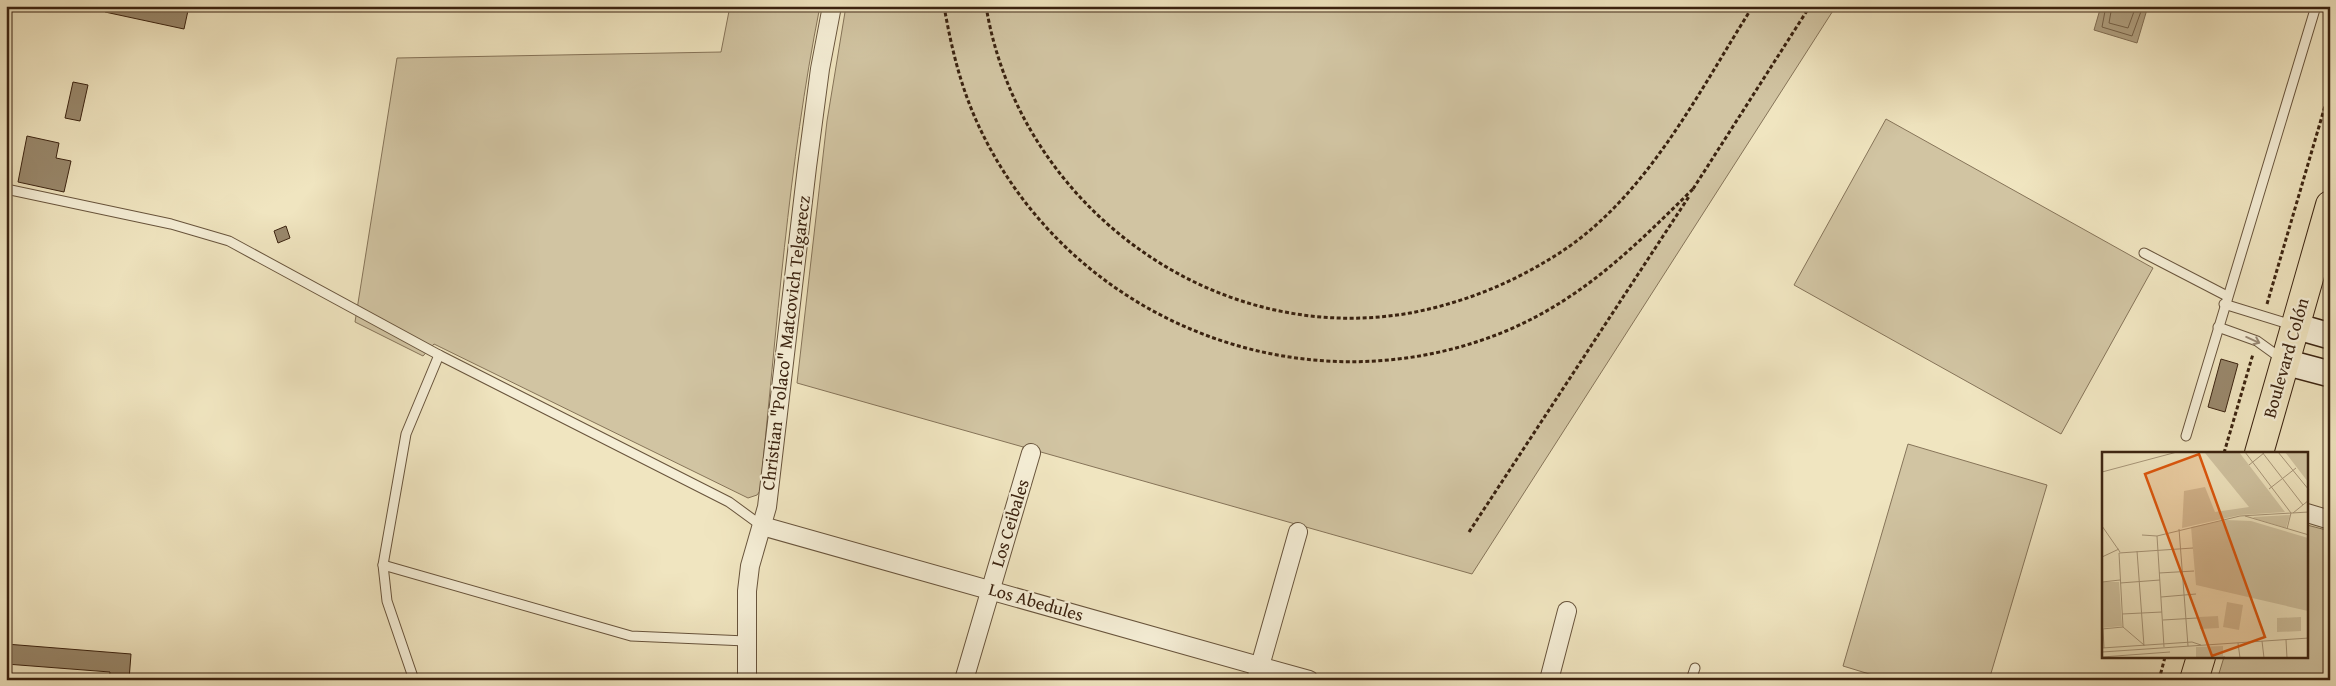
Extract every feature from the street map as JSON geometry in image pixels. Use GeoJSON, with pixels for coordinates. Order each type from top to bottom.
{"type":"FeatureCollection","features":[{"type":"Feature","properties":{"kind":"highway","name":"Boulevard Colón"},"geometry":{"type":"LineString","coordinates":[[2260,452],[2330,205]]}},
{"type":"Feature","properties":{"kind":"highway"},"geometry":{"type":"LineString","coordinates":[[2194,680],[2200,658]]}},
{"type":"Feature","properties":{"kind":"main road"},"geometry":{"type":"LineString","coordinates":[[2295,326],[2330,336]]}},
{"type":"Feature","properties":{"kind":"main road"},"geometry":{"type":"LineString","coordinates":[[2285,362],[2330,374]]}},
{"type":"Feature","properties":{"kind":"street","name":"Christian \"Polaco\" Matcovich Telgarecz"},"geometry":{"type":"LineString","coordinates":[[747,680],[747,591],[750,566],[767,507],[806,167],[820,68],[832,6]]}},
{"type":"Feature","properties":{"kind":"street","name":"Los Ceibales"},"geometry":{"type":"LineString","coordinates":[[964,680],[1031,453]]}},
{"type":"Feature","properties":{"kind":"street"},"geometry":{"type":"LineString","coordinates":[[2308,513],[2330,520]]}},
{"type":"Feature","properties":{"kind":"street","name":"Los Abedules"},"geometry":{"type":"LineString","coordinates":[[762,526],[990,589],[1258,673],[1309,680]]}},
{"type":"Feature","properties":{"kind":"street"},"geometry":{"type":"LineString","coordinates":[[1258,673],[1298,532]]}},
{"type":"Feature","properties":{"kind":"street"},"geometry":{"type":"LineString","coordinates":[[1548,680],[1567,611]]}},
{"type":"Feature","properties":{"kind":"lane"},"geometry":{"type":"LineString","coordinates":[[2186,436],[2316,6]]}},
{"type":"Feature","properties":{"kind":"lane"},"geometry":{"type":"LineString","coordinates":[[6,189],[171,224],[229,241],[439,355],[729,502],[762,526]]}},
{"type":"Feature","properties":{"kind":"lane"},"geometry":{"type":"LineString","coordinates":[[2144,253],[2226,300],[2264,317],[2295,326]]}},
{"type":"Feature","properties":{"kind":"lane"},"geometry":{"type":"LineString","coordinates":[[2218,327],[2257,341],[2285,362]]}},
{"type":"Feature","properties":{"kind":"lane"},"geometry":{"type":"LineString","coordinates":[[414,680],[387,600],[383,565],[406,434],[439,355]]}},
{"type":"Feature","properties":{"kind":"lane"},"geometry":{"type":"LineString","coordinates":[[383,565],[631,636],[746,641]]}},
{"type":"Feature","properties":{"kind":"lane"},"geometry":{"type":"LineString","coordinates":[[1691,680],[1695,668]]}},
{"type":"Feature","properties":{"kind":"path"},"geometry":{"type":"LineString","coordinates":[[944,6],[956,64],[977,121],[1005,174],[1041,222],[1084,264],[1132,299],[1184,327],[1241,347],[1300,359],[1360,362],[1419,356],[1477,341],[1532,318],[1584,287],[1632,250],[1694,188]]}},
{"type":"Feature","properties":{"kind":"path"},"geometry":{"type":"LineString","coordinates":[[986,6],[996,51],[1017,106],[1052,164],[1097,216],[1150,257],[1210,289],[1274,309],[1342,317],[1409,313],[1463,300],[1515,279],[1563,250],[1607,215],[1644,174],[1663,149],[1753,6]]}},
{"type":"Feature","properties":{"kind":"path"},"geometry":{"type":"LineString","coordinates":[[1470,532],[1810,6]]}},
{"type":"Feature","properties":{"kind":"path"},"geometry":{"type":"LineString","coordinates":[[2264,317],[2330,89]]}},
{"type":"Feature","properties":{"kind":"path"},"geometry":{"type":"LineString","coordinates":[[2225,452],[2257,341]]}},
{"type":"Feature","properties":{"kind":"path"},"geometry":{"type":"LineString","coordinates":[[2159,680],[2165,658]]}},
{"type":"Feature","properties":{"kind":"shaded area"},"geometry":{"type":"Polygon","coordinates":[[[730,6],[820,6],[791,187],[760,491],[757,495],[748,498],[434,344],[423,356],[355,322],[397,58],[721,52],[730,6]]]}},
{"type":"Feature","properties":{"kind":"shaded area"},"geometry":{"type":"Polygon","coordinates":[[[846,6],[1836,6],[1472,574],[797,383],[827,121],[846,6]]]}},
{"type":"Feature","properties":{"kind":"shaded area"},"geometry":{"type":"Polygon","coordinates":[[[1886,119],[2153,268],[2061,434],[1794,285],[1886,119]]]}},
{"type":"Feature","properties":{"kind":"shaded area"},"geometry":{"type":"Polygon","coordinates":[[[1908,444],[2047,485],[1989,680],[1889,680],[1843,666],[1908,444]]]}},
{"type":"Feature","properties":{"kind":"shaded area"},"geometry":{"type":"Polygon","coordinates":[[[2308,525],[2330,531],[2330,680],[2217,680],[2224,658],[2308,658],[2308,525]]]}},
{"type":"Feature","properties":{"kind":"water"},"geometry":{"type":"Polygon","coordinates":[[[2101,6],[2148,6],[2137,43],[2094,30],[2101,6]]]}},
{"type":"Feature","properties":{"kind":"building"},"geometry":{"type":"Polygon","coordinates":[[[105,6],[189,6],[184,29],[105,12],[105,6]]]}},
{"type":"Feature","properties":{"kind":"building"},"geometry":{"type":"Polygon","coordinates":[[[73,82],[88,85],[80,121],[65,118],[73,82]]]}},
{"type":"Feature","properties":{"kind":"building"},"geometry":{"type":"Polygon","coordinates":[[[27,136],[59,143],[56,158],[71,161],[64,192],[18,182],[27,136]]]}},
{"type":"Feature","properties":{"kind":"building"},"geometry":{"type":"Polygon","coordinates":[[[286,226],[290,238],[278,243],[274,231],[286,226]]]}},
{"type":"Feature","properties":{"kind":"building"},"geometry":{"type":"Polygon","coordinates":[[[2221,359],[2238,364],[2225,412],[2208,407],[2221,359]]]}},
{"type":"Feature","properties":{"kind":"building"},"geometry":{"type":"Polygon","coordinates":[[[6,644],[131,654],[129,680],[109,680],[110,672],[6,664],[6,644]]]}}]}
